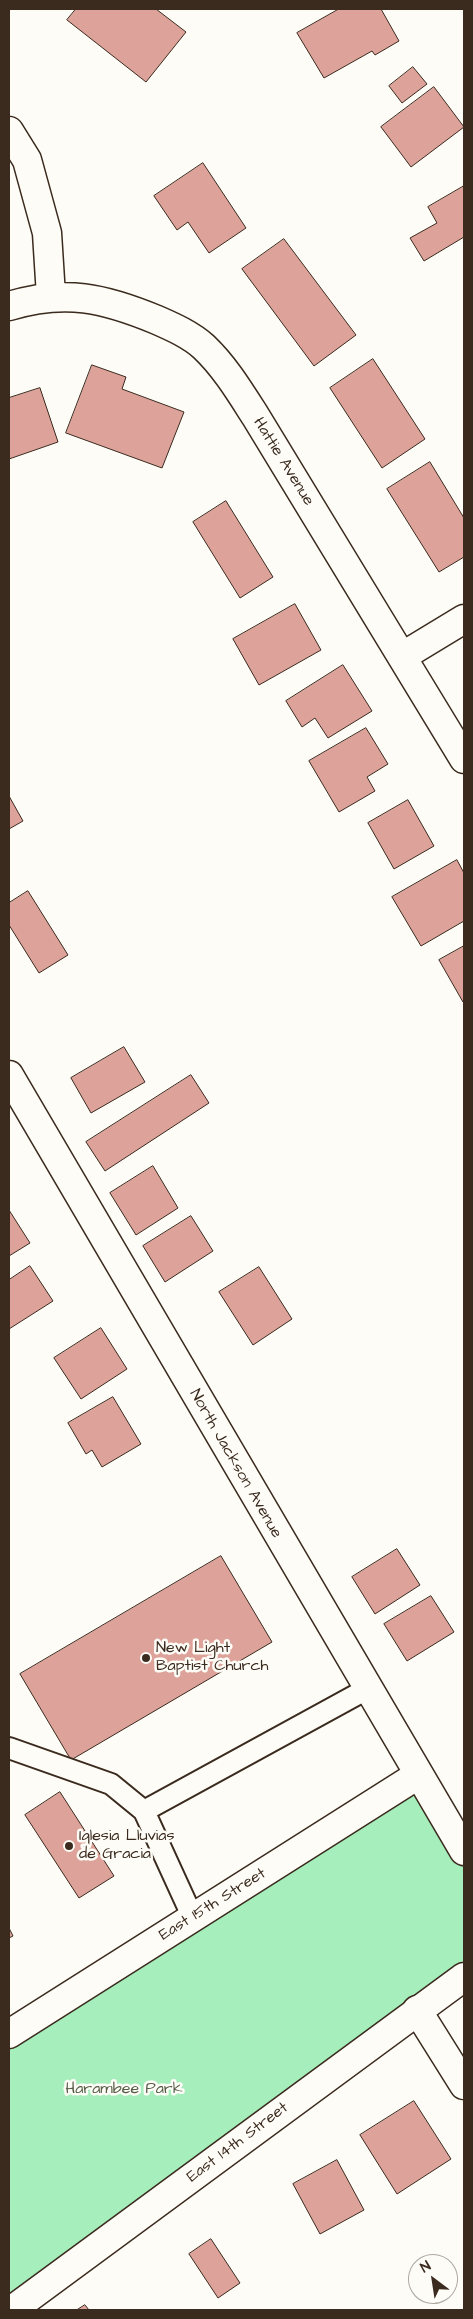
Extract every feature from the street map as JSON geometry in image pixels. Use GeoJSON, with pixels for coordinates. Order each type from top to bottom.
{"type":"FeatureCollection","features":[{"type":"Feature","properties":{"kind":"street"},"geometry":{"type":"LineString","coordinates":[[9,131],[26,160],[47,233],[51,296]]}},
{"type":"Feature","properties":{"kind":"street","name":"Hattie Avenue"},"geometry":{"type":"LineString","coordinates":[[9,306],[51,296],[101,300],[174,328],[202,345],[225,369],[464,758]]}},
{"type":"Feature","properties":{"kind":"street"},"geometry":{"type":"LineString","coordinates":[[403,656],[464,619]]}},
{"type":"Feature","properties":{"kind":"street","name":"North Jackson Avenue"},"geometry":{"type":"LineString","coordinates":[[9,1075],[464,1851]]}},
{"type":"Feature","properties":{"kind":"street","name":"East 15th Street"},"geometry":{"type":"LineString","coordinates":[[9,2034],[418,1775]]}},
{"type":"Feature","properties":{"kind":"street","name":"East 14th Street"},"geometry":{"type":"LineString","coordinates":[[12,2310],[464,1977]]}},
{"type":"Feature","properties":{"kind":"street"},"geometry":{"type":"LineString","coordinates":[[417,2010],[464,2085]]}},
{"type":"Feature","properties":{"kind":"lane"},"geometry":{"type":"LineString","coordinates":[[144,1811],[368,1689]]}},
{"type":"Feature","properties":{"kind":"lane"},"geometry":{"type":"LineString","coordinates":[[9,1748],[111,1784],[144,1811],[193,1918]]}},
{"type":"Feature","properties":{"kind":"green space","name":"Harambee Park"},"geometry":{"type":"Polygon","coordinates":[[[418,1775],[464,1851],[464,1980],[9,2310],[9,2030],[418,1775]]]}},
{"type":"Feature","properties":{"kind":"building"},"geometry":{"type":"Polygon","coordinates":[[[76,9],[156,9],[186,32],[146,82],[67,20],[76,9]]]}},
{"type":"Feature","properties":{"kind":"building"},"geometry":{"type":"Polygon","coordinates":[[[339,9],[381,9],[399,41],[375,55],[372,51],[324,78],[297,33],[339,9]]]}},
{"type":"Feature","properties":{"kind":"building"},"geometry":{"type":"Polygon","coordinates":[[[413,67],[427,84],[402,103],[389,86],[413,67]]]}},
{"type":"Feature","properties":{"kind":"building"},"geometry":{"type":"Polygon","coordinates":[[[434,87],[464,127],[411,167],[381,127],[434,87]]]}},
{"type":"Feature","properties":{"kind":"building"},"geometry":{"type":"Polygon","coordinates":[[[203,163],[246,228],[209,253],[188,222],[177,230],[154,196],[203,163]]]}},
{"type":"Feature","properties":{"kind":"building"},"geometry":{"type":"Polygon","coordinates":[[[464,186],[464,237],[424,261],[410,238],[437,223],[428,207],[464,186]]]}},
{"type":"Feature","properties":{"kind":"building"},"geometry":{"type":"Polygon","coordinates":[[[284,239],[356,335],[314,366],[242,269],[284,239]]]}},
{"type":"Feature","properties":{"kind":"building"},"geometry":{"type":"Polygon","coordinates":[[[373,359],[425,439],[382,468],[330,388],[373,359]]]}},
{"type":"Feature","properties":{"kind":"building"},"geometry":{"type":"Polygon","coordinates":[[[92,365],[126,377],[122,389],[184,412],[162,468],[66,433],[92,365]]]}},
{"type":"Feature","properties":{"kind":"building"},"geometry":{"type":"Polygon","coordinates":[[[40,388],[58,442],[9,459],[9,398],[40,388]]]}},
{"type":"Feature","properties":{"kind":"building"},"geometry":{"type":"Polygon","coordinates":[[[430,462],[464,518],[464,557],[439,572],[387,489],[430,462]]]}},
{"type":"Feature","properties":{"kind":"building"},"geometry":{"type":"Polygon","coordinates":[[[226,501],[273,577],[240,598],[193,522],[226,501]]]}},
{"type":"Feature","properties":{"kind":"building"},"geometry":{"type":"Polygon","coordinates":[[[295,604],[321,650],[259,685],[233,639],[295,604]]]}},
{"type":"Feature","properties":{"kind":"building"},"geometry":{"type":"Polygon","coordinates":[[[343,665],[372,711],[328,738],[315,718],[302,727],[286,701],[343,665]]]}},
{"type":"Feature","properties":{"kind":"building"},"geometry":{"type":"Polygon","coordinates":[[[366,728],[388,764],[367,777],[375,791],[339,812],[309,761],[366,728]]]}},
{"type":"Feature","properties":{"kind":"building"},"geometry":{"type":"Polygon","coordinates":[[[9,796],[23,821],[9,829],[9,796]]]}},
{"type":"Feature","properties":{"kind":"building"},"geometry":{"type":"Polygon","coordinates":[[[408,800],[434,846],[394,869],[368,823],[408,800]]]}},
{"type":"Feature","properties":{"kind":"building"},"geometry":{"type":"Polygon","coordinates":[[[457,860],[464,873],[464,921],[421,946],[392,897],[457,860]]]}},
{"type":"Feature","properties":{"kind":"building"},"geometry":{"type":"Polygon","coordinates":[[[28,891],[68,955],[39,973],[9,925],[9,903],[28,891]]]}},
{"type":"Feature","properties":{"kind":"building"},"geometry":{"type":"Polygon","coordinates":[[[464,946],[464,1002],[463,1002],[439,960],[464,946]]]}},
{"type":"Feature","properties":{"kind":"building"},"geometry":{"type":"Polygon","coordinates":[[[124,1047],[145,1082],[91,1113],[71,1078],[124,1047]]]}},
{"type":"Feature","properties":{"kind":"building"},"geometry":{"type":"Polygon","coordinates":[[[191,1075],[209,1103],[105,1171],[86,1142],[191,1075]]]}},
{"type":"Feature","properties":{"kind":"building"},"geometry":{"type":"Polygon","coordinates":[[[153,1166],[178,1208],[136,1235],[110,1193],[153,1166]]]}},
{"type":"Feature","properties":{"kind":"building"},"geometry":{"type":"Polygon","coordinates":[[[9,1210],[30,1243],[9,1256],[9,1210]]]}},
{"type":"Feature","properties":{"kind":"building"},"geometry":{"type":"Polygon","coordinates":[[[191,1216],[213,1251],[165,1282],[143,1246],[191,1216]]]}},
{"type":"Feature","properties":{"kind":"building"},"geometry":{"type":"Polygon","coordinates":[[[30,1266],[53,1301],[9,1329],[9,1280],[30,1266]]]}},
{"type":"Feature","properties":{"kind":"building"},"geometry":{"type":"Polygon","coordinates":[[[259,1267],[292,1319],[253,1345],[219,1292],[259,1267]]]}},
{"type":"Feature","properties":{"kind":"building"},"geometry":{"type":"Polygon","coordinates":[[[101,1328],[127,1369],[81,1399],[54,1358],[101,1328]]]}},
{"type":"Feature","properties":{"kind":"building"},"geometry":{"type":"Polygon","coordinates":[[[113,1397],[141,1444],[102,1467],[92,1450],[86,1454],[68,1423],[113,1397]]]}},
{"type":"Feature","properties":{"kind":"building"},"geometry":{"type":"Polygon","coordinates":[[[397,1549],[420,1585],[375,1614],[352,1577],[397,1549]]]}},
{"type":"Feature","properties":{"kind":"building","name":"New Light Baptist Church"},"geometry":{"type":"Polygon","coordinates":[[[221,1556],[272,1642],[71,1760],[20,1674],[221,1556]]]}},
{"type":"Feature","properties":{"kind":"building"},"geometry":{"type":"Polygon","coordinates":[[[431,1596],[454,1632],[407,1661],[384,1624],[431,1596]]]}},
{"type":"Feature","properties":{"kind":"building","name":"Iglesia Lluvias de Gracia"},"geometry":{"type":"Polygon","coordinates":[[[60,1792],[114,1876],[79,1898],[25,1815],[60,1792]]]}},
{"type":"Feature","properties":{"kind":"building"},"geometry":{"type":"Polygon","coordinates":[[[9,1928],[13,1936],[9,1938],[9,1928]]]}},
{"type":"Feature","properties":{"kind":"building"},"geometry":{"type":"Polygon","coordinates":[[[414,2101],[451,2159],[397,2194],[360,2135],[414,2101]]]}},
{"type":"Feature","properties":{"kind":"building"},"geometry":{"type":"Polygon","coordinates":[[[337,2160],[364,2210],[320,2234],[293,2184],[337,2160]]]}},
{"type":"Feature","properties":{"kind":"building"},"geometry":{"type":"Polygon","coordinates":[[[211,2239],[240,2283],[218,2298],[189,2254],[211,2239]]]}},
{"type":"Feature","properties":{"kind":"building"},"geometry":{"type":"Polygon","coordinates":[[[85,2305],[89,2310],[77,2310],[85,2305]]]}},
{"type":"Feature","properties":{"kind":"place","name":"New Light Baptist Church"},"geometry":{"type":"Point","coordinates":[146,1658]}},
{"type":"Feature","properties":{"kind":"place","name":"Iglesia Lluvias de Gracia"},"geometry":{"type":"Point","coordinates":[69,1846]}}]}
